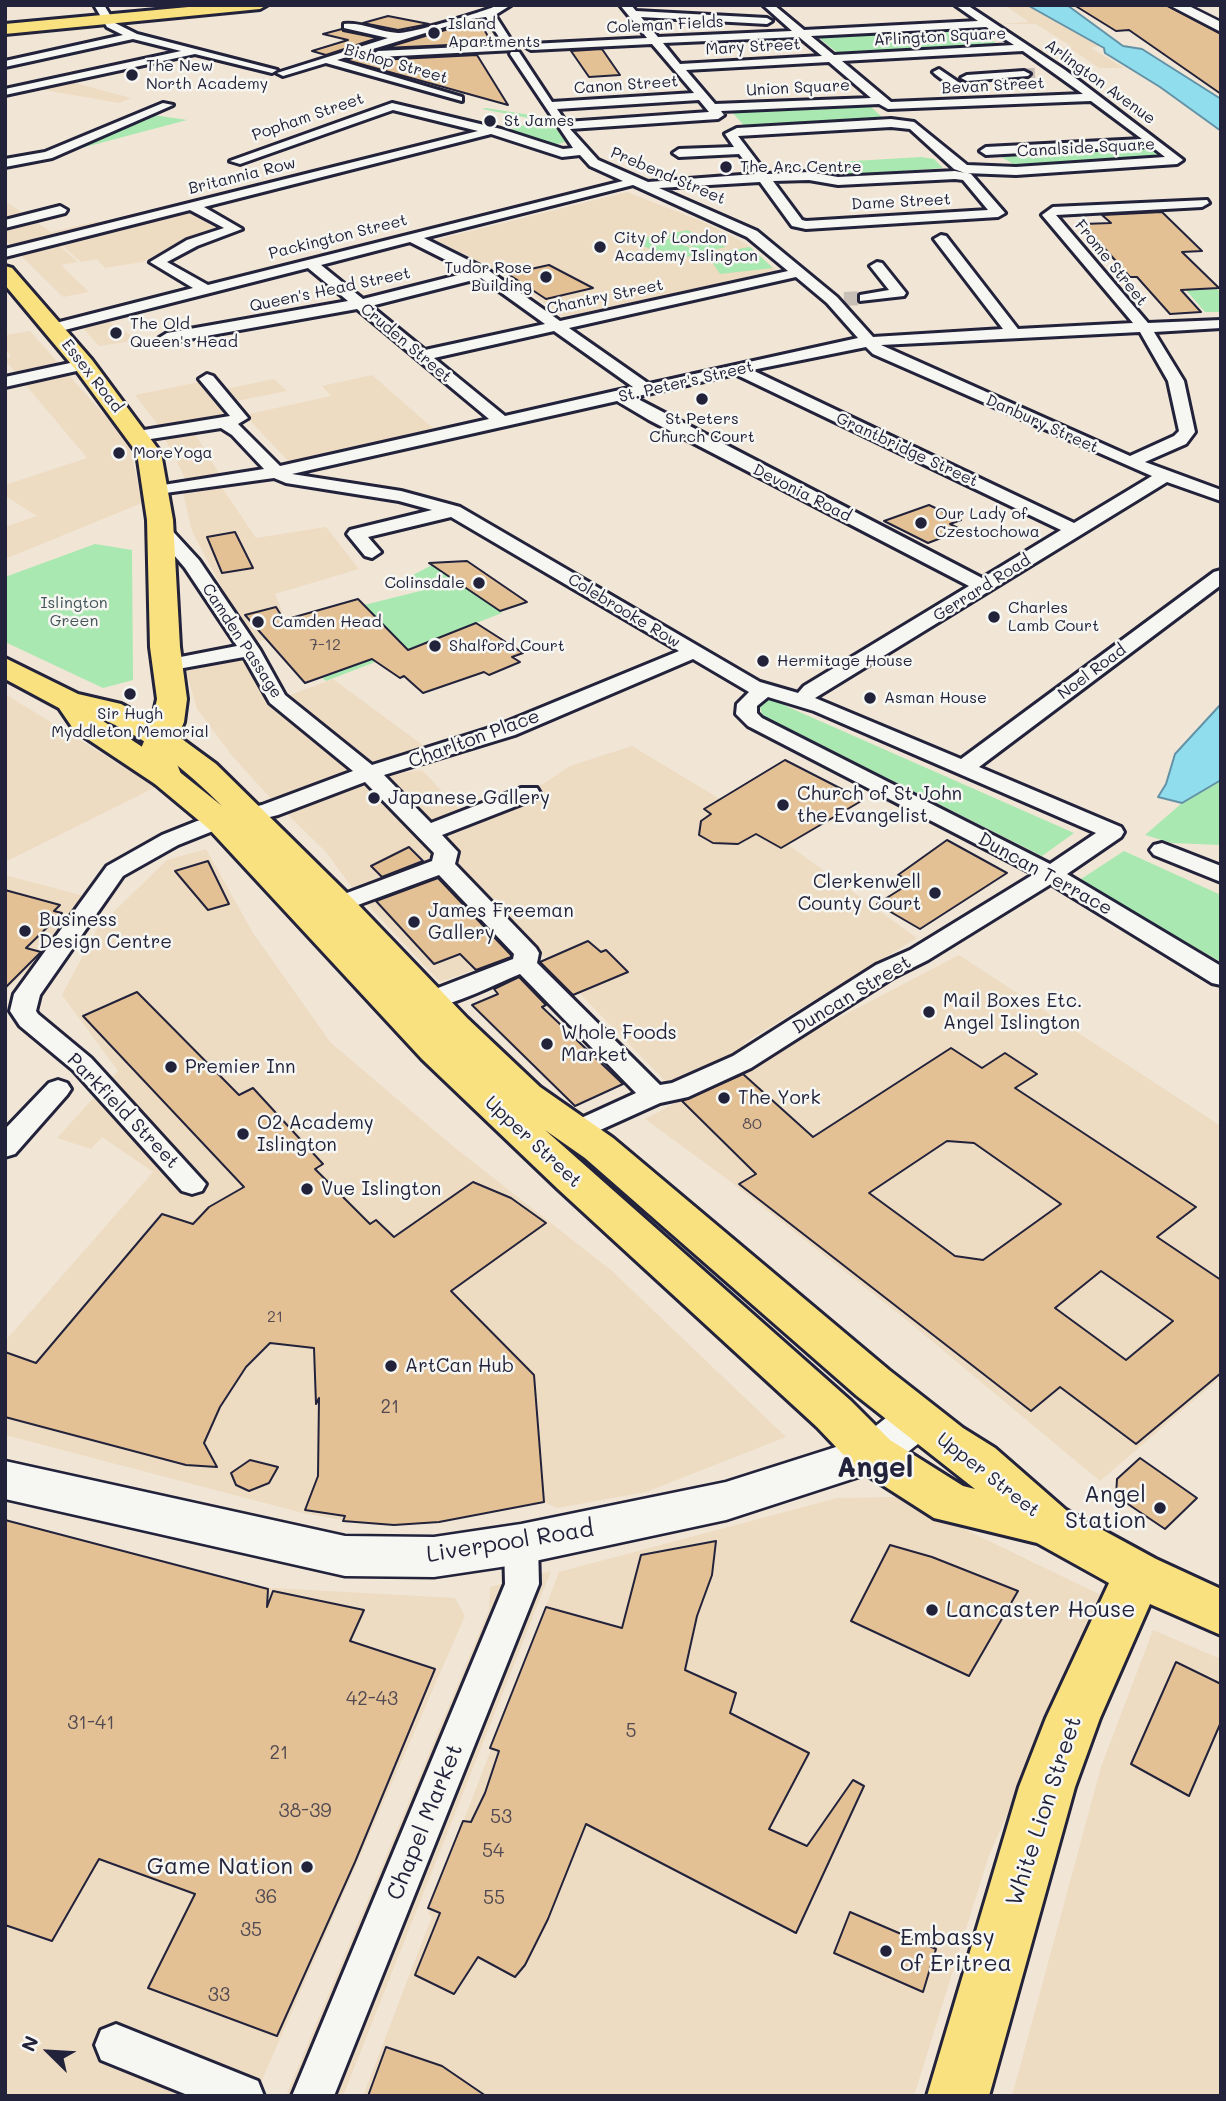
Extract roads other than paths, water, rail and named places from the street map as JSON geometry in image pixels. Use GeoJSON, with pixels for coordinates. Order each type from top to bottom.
{"type":"FeatureCollection","features":[{"type":"Feature","properties":{"kind":"main road"},"geometry":{"type":"LineString","coordinates":[[5,29],[102,10],[260,5]]}},
{"type":"Feature","properties":{"kind":"main road"},"geometry":{"type":"LineString","coordinates":[[1176,5],[1221,28]]}},
{"type":"Feature","properties":{"kind":"main road","name":"Essex Road"},"geometry":{"type":"LineString","coordinates":[[5,272],[85,365],[138,436],[149,453],[157,491]]}},
{"type":"Feature","properties":{"kind":"main road"},"geometry":{"type":"LineString","coordinates":[[157,491],[167,665],[172,699],[168,722],[156,751],[166,777]]}},
{"type":"Feature","properties":{"kind":"main road","name":"Upper Street"},"geometry":{"type":"LineString","coordinates":[[5,667],[68,701],[110,711],[160,738],[215,779],[236,819],[410,1002],[573,1180],[834,1414],[873,1454],[950,1504],[1049,1525]]}},
{"type":"Feature","properties":{"kind":"main road","name":"Upper Street"},"geometry":{"type":"LineString","coordinates":[[68,701],[85,723],[166,777],[236,819],[339,904],[410,1002],[526,1096],[578,1131],[917,1419],[978,1462],[1049,1525]]}},
{"type":"Feature","properties":{"kind":"main road","name":"Liverpool Road"},"geometry":{"type":"LineString","coordinates":[[5,1480],[345,1556],[433,1557],[521,1544],[726,1501],[873,1454],[917,1419]]}},
{"type":"Feature","properties":{"kind":"main road"},"geometry":{"type":"LineString","coordinates":[[1049,1525],[1138,1574],[1221,1613]]}},
{"type":"Feature","properties":{"kind":"main road","name":"White Lion Street"},"geometry":{"type":"LineString","coordinates":[[958,2096],[1047,1787],[1073,1718],[1138,1574]]}},
{"type":"Feature","properties":{"kind":"street"},"geometry":{"type":"LineString","coordinates":[[102,10],[115,28],[133,36],[278,71],[326,60],[470,16],[489,14],[506,5]]}},
{"type":"Feature","properties":{"kind":"street"},"geometry":{"type":"LineString","coordinates":[[768,5],[878,101]]}},
{"type":"Feature","properties":{"kind":"street"},"geometry":{"type":"LineString","coordinates":[[960,5],[987,24]]}},
{"type":"Feature","properties":{"kind":"street"},"geometry":{"type":"LineString","coordinates":[[629,10],[657,10],[788,23]]}},
{"type":"Feature","properties":{"kind":"street"},"geometry":{"type":"LineString","coordinates":[[629,10],[715,112]]}},
{"type":"Feature","properties":{"kind":"street","name":"Prebend Street"},"geometry":{"type":"LineString","coordinates":[[489,14],[580,151],[594,163],[737,225],[760,240],[796,273]]}},
{"type":"Feature","properties":{"kind":"street","name":"Arlington Square"},"geometry":{"type":"LineString","coordinates":[[801,34],[987,24],[1026,48]]}},
{"type":"Feature","properties":{"kind":"street"},"geometry":{"type":"LineString","coordinates":[[348,26],[402,37]]}},
{"type":"Feature","properties":{"kind":"street","name":"Coleman Fields"},"geometry":{"type":"LineString","coordinates":[[531,47],[801,34]]}},
{"type":"Feature","properties":{"kind":"street"},"geometry":{"type":"LineString","coordinates":[[5,64],[133,36]]}},
{"type":"Feature","properties":{"kind":"street","name":"Arlington Square"},"geometry":{"type":"LineString","coordinates":[[830,58],[1026,48]]}},
{"type":"Feature","properties":{"kind":"street","name":"Arlington Avenue"},"geometry":{"type":"LineString","coordinates":[[1026,48],[1155,142]]}},
{"type":"Feature","properties":{"kind":"street"},"geometry":{"type":"LineString","coordinates":[[355,51],[393,54],[513,51]]}},
{"type":"Feature","properties":{"kind":"street"},"geometry":{"type":"LineString","coordinates":[[5,92],[192,52]]}},
{"type":"Feature","properties":{"kind":"street","name":"Mary Street"},"geometry":{"type":"LineString","coordinates":[[679,67],[830,58]]}},
{"type":"Feature","properties":{"kind":"street","name":"Bishop Street"},"geometry":{"type":"LineString","coordinates":[[326,60],[458,99]]}},
{"type":"Feature","properties":{"kind":"street"},"geometry":{"type":"LineString","coordinates":[[1039,73],[1061,72]]}},
{"type":"Feature","properties":{"kind":"street"},"geometry":{"type":"LineString","coordinates":[[954,79],[1024,74]]}},
{"type":"Feature","properties":{"kind":"street"},"geometry":{"type":"LineString","coordinates":[[5,76],[31,86]]}},
{"type":"Feature","properties":{"kind":"street","name":"Popham Street"},"geometry":{"type":"LineString","coordinates":[[236,161],[434,91]]}},
{"type":"Feature","properties":{"kind":"street","name":"Canon Street"},"geometry":{"type":"LineString","coordinates":[[550,106],[703,96]]}},
{"type":"Feature","properties":{"kind":"street","name":"Bevan Street"},"geometry":{"type":"LineString","coordinates":[[893,107],[1098,99]]}},
{"type":"Feature","properties":{"kind":"street","name":"Union Square"},"geometry":{"type":"LineString","coordinates":[[564,126],[878,101],[893,107]]}},
{"type":"Feature","properties":{"kind":"street"},"geometry":{"type":"LineString","coordinates":[[394,104],[562,153],[580,151]]}},
{"type":"Feature","properties":{"kind":"street"},"geometry":{"type":"LineString","coordinates":[[5,163],[48,155],[167,105]]}},
{"type":"Feature","properties":{"kind":"street"},"geometry":{"type":"LineString","coordinates":[[766,178],[741,150],[732,133],[907,123],[963,172]]}},
{"type":"Feature","properties":{"kind":"street","name":"Britannia Row"},"geometry":{"type":"LineString","coordinates":[[5,253],[487,132]]}},
{"type":"Feature","properties":{"kind":"street","name":"Canalside Square"},"geometry":{"type":"LineString","coordinates":[[963,172],[1177,160],[1155,142],[986,151]]}},
{"type":"Feature","properties":{"kind":"street"},"geometry":{"type":"LineString","coordinates":[[678,153],[741,150]]}},
{"type":"Feature","properties":{"kind":"street"},"geometry":{"type":"LineString","coordinates":[[48,155],[69,166]]}},
{"type":"Feature","properties":{"kind":"street","name":"Packington Street"},"geometry":{"type":"LineString","coordinates":[[53,328],[411,237],[639,184],[809,176],[838,181],[963,172]]}},
{"type":"Feature","properties":{"kind":"street","name":"Dame Street"},"geometry":{"type":"LineString","coordinates":[[766,178],[796,223],[806,225],[998,213],[963,172]]}},
{"type":"Feature","properties":{"kind":"street","name":"Frome Street"},"geometry":{"type":"LineString","coordinates":[[1130,462],[1180,440],[1187,432],[1177,382],[1169,365],[1142,328],[1049,215],[1052,211],[1202,203]]}},
{"type":"Feature","properties":{"kind":"street"},"geometry":{"type":"LineString","coordinates":[[194,207],[234,229],[192,243],[157,262],[207,290]]}},
{"type":"Feature","properties":{"kind":"street"},"geometry":{"type":"LineString","coordinates":[[5,224],[60,210]]}},
{"type":"Feature","properties":{"kind":"street"},"geometry":{"type":"LineString","coordinates":[[411,237],[483,273],[647,390]]}},
{"type":"Feature","properties":{"kind":"street"},"geometry":{"type":"LineString","coordinates":[[924,240],[949,238],[1014,333]]}},
{"type":"Feature","properties":{"kind":"street","name":"Cruden Street"},"geometry":{"type":"LineString","coordinates":[[311,262],[502,422]]}},
{"type":"Feature","properties":{"kind":"street"},"geometry":{"type":"LineString","coordinates":[[865,298],[899,293],[877,266]]}},
{"type":"Feature","properties":{"kind":"street","name":"Queen's Head Street"},"geometry":{"type":"LineString","coordinates":[[167,338],[187,339],[361,304],[483,273]]}},
{"type":"Feature","properties":{"kind":"street","name":"Danbury Street"},"geometry":{"type":"LineString","coordinates":[[796,273],[838,299],[878,351],[1130,462],[1221,496]]}},
{"type":"Feature","properties":{"kind":"street","name":"Chantry Street"},"geometry":{"type":"LineString","coordinates":[[421,356],[796,273]]}},
{"type":"Feature","properties":{"kind":"street","name":"St. Peter's Street"},"geometry":{"type":"LineString","coordinates":[[157,491],[276,472],[869,341],[1221,324]]}},
{"type":"Feature","properties":{"kind":"street"},"geometry":{"type":"LineString","coordinates":[[5,382],[85,365]]}},
{"type":"Feature","properties":{"kind":"street","name":"Grantbridge Street"},"geometry":{"type":"LineString","coordinates":[[740,370],[1075,530]]}},
{"type":"Feature","properties":{"kind":"street"},"geometry":{"type":"LineString","coordinates":[[207,379],[239,431],[276,472]]}},
{"type":"Feature","properties":{"kind":"street","name":"Devonia Road"},"geometry":{"type":"LineString","coordinates":[[621,396],[655,417],[985,587]]}},
{"type":"Feature","properties":{"kind":"street"},"geometry":{"type":"LineString","coordinates":[[138,436],[232,420]]}},
{"type":"Feature","properties":{"kind":"street","name":"Colebrooke Row"},"geometry":{"type":"LineString","coordinates":[[276,472],[292,479],[401,496],[454,511],[692,652],[764,690],[802,701],[1114,832]]}},
{"type":"Feature","properties":{"kind":"street","name":"Gerrard Road"},"geometry":{"type":"LineString","coordinates":[[802,701],[811,690],[985,587],[1164,476]]}},
{"type":"Feature","properties":{"kind":"street"},"geometry":{"type":"LineString","coordinates":[[372,552],[356,534],[454,511]]}},
{"type":"Feature","properties":{"kind":"street","name":"Camden Passage"},"geometry":{"type":"LineString","coordinates":[[160,528],[192,564],[250,650],[277,699],[369,773],[429,832],[446,852],[443,865],[527,953],[524,964]]}},
{"type":"Feature","properties":{"kind":"street","name":"Noel Road"},"geometry":{"type":"LineString","coordinates":[[963,768],[1221,576]]}},
{"type":"Feature","properties":{"kind":"street"},"geometry":{"type":"LineString","coordinates":[[167,665],[250,650]]}},
{"type":"Feature","properties":{"kind":"street","name":"Charlton Place"},"geometry":{"type":"LineString","coordinates":[[41,974],[115,870],[170,840],[507,730],[692,652]]}},
{"type":"Feature","properties":{"kind":"street","name":"Duncan Terrace"},"geometry":{"type":"LineString","coordinates":[[764,690],[747,704],[747,713],[755,722],[1051,874],[1221,976]]}},
{"type":"Feature","properties":{"kind":"street"},"geometry":{"type":"LineString","coordinates":[[429,832],[529,793]]}},
{"type":"Feature","properties":{"kind":"street","name":"Duncan Street"},"geometry":{"type":"LineString","coordinates":[[578,1131],[654,1096],[678,1091],[742,1062],[885,971],[919,955],[1051,874],[1114,832]]}},
{"type":"Feature","properties":{"kind":"street"},"geometry":{"type":"LineString","coordinates":[[1163,850],[1221,875]]}},
{"type":"Feature","properties":{"kind":"street"},"geometry":{"type":"LineString","coordinates":[[339,904],[443,865]]}},
{"type":"Feature","properties":{"kind":"street"},"geometry":{"type":"LineString","coordinates":[[410,1002],[524,964],[654,1096]]}},
{"type":"Feature","properties":{"kind":"street","name":"Parkfield Street"},"geometry":{"type":"LineString","coordinates":[[41,974],[27,994],[23,1011],[29,1020],[82,1064],[192,1184]]}},
{"type":"Feature","properties":{"kind":"street"},"geometry":{"type":"LineString","coordinates":[[5,1147],[58,1089]]}},
{"type":"Feature","properties":{"kind":"street","name":"Chapel Market"},"geometry":{"type":"LineString","coordinates":[[313,2096],[522,1584],[521,1544]]}},
{"type":"Feature","properties":{"kind":"street"},"geometry":{"type":"LineString","coordinates":[[116,2045],[243,2096]]}},
{"type":"Feature","properties":{"kind":"water"},"geometry":{"type":"Polygon","coordinates":[[[1067,5],[1123,46],[1142,49],[1221,99],[1221,131],[1160,87],[1105,53],[1104,48],[1029,6],[1067,5]]]}},
{"type":"Feature","properties":{"kind":"water"},"geometry":{"type":"Polygon","coordinates":[[[1221,704],[1221,780],[1182,803],[1158,797],[1166,784],[1175,754],[1221,704]]]}},
{"type":"Feature","properties":{"kind":"tunnel"},"geometry":{"type":"LineString","coordinates":[[1024,74],[1039,73]]}},
{"type":"Feature","properties":{"kind":"tunnel"},"geometry":{"type":"LineString","coordinates":[[844,299],[865,298]]}},
{"type":"Feature","properties":{"kind":"place","name":"Island Apartments"},"geometry":{"type":"Point","coordinates":[434,33]}},
{"type":"Feature","properties":{"kind":"place","name":"The New North Academy"},"geometry":{"type":"Point","coordinates":[132,75]}},
{"type":"Feature","properties":{"kind":"place","name":"St James"},"geometry":{"type":"Point","coordinates":[490,121]}},
{"type":"Feature","properties":{"kind":"place","name":"The Arc Centre"},"geometry":{"type":"Point","coordinates":[726,167]}},
{"type":"Feature","properties":{"kind":"place","name":"City of London Academy Islington"},"geometry":{"type":"Point","coordinates":[600,247]}},
{"type":"Feature","properties":{"kind":"place","name":"Tudor Rose Building"},"geometry":{"type":"Point","coordinates":[546,277]}},
{"type":"Feature","properties":{"kind":"place","name":"The Old Queen's Head"},"geometry":{"type":"Point","coordinates":[116,333]}},
{"type":"Feature","properties":{"kind":"place","name":"St Peters Church Court"},"geometry":{"type":"Point","coordinates":[702,399]}},
{"type":"Feature","properties":{"kind":"place","name":"MoreYoga"},"geometry":{"type":"Point","coordinates":[119,453]}},
{"type":"Feature","properties":{"kind":"place","name":"Our Lady of Czestochowa"},"geometry":{"type":"Point","coordinates":[921,523]}},
{"type":"Feature","properties":{"kind":"place","name":"Colinsdale"},"geometry":{"type":"Point","coordinates":[479,583]}},
{"type":"Feature","properties":{"kind":"place","name":"Charles Lamb Court"},"geometry":{"type":"Point","coordinates":[994,617]}},
{"type":"Feature","properties":{"kind":"place","name":"Camden Head"},"geometry":{"type":"Point","coordinates":[258,622]}},
{"type":"Feature","properties":{"kind":"place","name":"Shalford Court"},"geometry":{"type":"Point","coordinates":[435,646]}},
{"type":"Feature","properties":{"kind":"place","name":"Hermitage House"},"geometry":{"type":"Point","coordinates":[763,661]}},
{"type":"Feature","properties":{"kind":"place","name":"Sir Hugh Myddleton Memorial"},"geometry":{"type":"Point","coordinates":[130,694]}},
{"type":"Feature","properties":{"kind":"place","name":"Asman House"},"geometry":{"type":"Point","coordinates":[870,698]}},
{"type":"Feature","properties":{"kind":"place","name":"Japanese Gallery"},"geometry":{"type":"Point","coordinates":[374,798]}},
{"type":"Feature","properties":{"kind":"place","name":"Church of St John the Evangelist"},"geometry":{"type":"Point","coordinates":[783,805]}},
{"type":"Feature","properties":{"kind":"place","name":"Clerkenwell County Court"},"geometry":{"type":"Point","coordinates":[935,893]}},
{"type":"Feature","properties":{"kind":"place","name":"James Freeman Gallery"},"geometry":{"type":"Point","coordinates":[414,922]}},
{"type":"Feature","properties":{"kind":"place","name":"Business Design Centre"},"geometry":{"type":"Point","coordinates":[25,931]}},
{"type":"Feature","properties":{"kind":"place","name":"Mail Boxes Etc. Angel Islington"},"geometry":{"type":"Point","coordinates":[929,1012]}},
{"type":"Feature","properties":{"kind":"place","name":"Whole Foods Market"},"geometry":{"type":"Point","coordinates":[547,1044]}},
{"type":"Feature","properties":{"kind":"place","name":"Premier Inn"},"geometry":{"type":"Point","coordinates":[171,1067]}},
{"type":"Feature","properties":{"kind":"place","name":"The York"},"geometry":{"type":"Point","coordinates":[724,1098]}},
{"type":"Feature","properties":{"kind":"place","name":"O2 Academy Islington"},"geometry":{"type":"Point","coordinates":[243,1134]}},
{"type":"Feature","properties":{"kind":"place","name":"Vue Islington"},"geometry":{"type":"Point","coordinates":[307,1189]}},
{"type":"Feature","properties":{"kind":"place","name":"ArtCan Hub"},"geometry":{"type":"Point","coordinates":[391,1366]}},
{"type":"Feature","properties":{"kind":"place","name":"Angel Station"},"geometry":{"type":"Point","coordinates":[1160,1508]}},
{"type":"Feature","properties":{"kind":"place","name":"Lancaster House"},"geometry":{"type":"Point","coordinates":[932,1610]}},
{"type":"Feature","properties":{"kind":"place","name":"Game Nation"},"geometry":{"type":"Point","coordinates":[307,1867]}},
{"type":"Feature","properties":{"kind":"place","name":"Embassy of Eritrea"},"geometry":{"type":"Point","coordinates":[886,1951]}},
{"type":"Feature","properties":{"kind":"district","name":"Angel"},"geometry":{"type":"Point","coordinates":[875,1468]}},
{"type":"Feature","properties":{"kind":"park label","name":"Islington Green"},"geometry":{"type":"Point","coordinates":[74,612]}}]}
